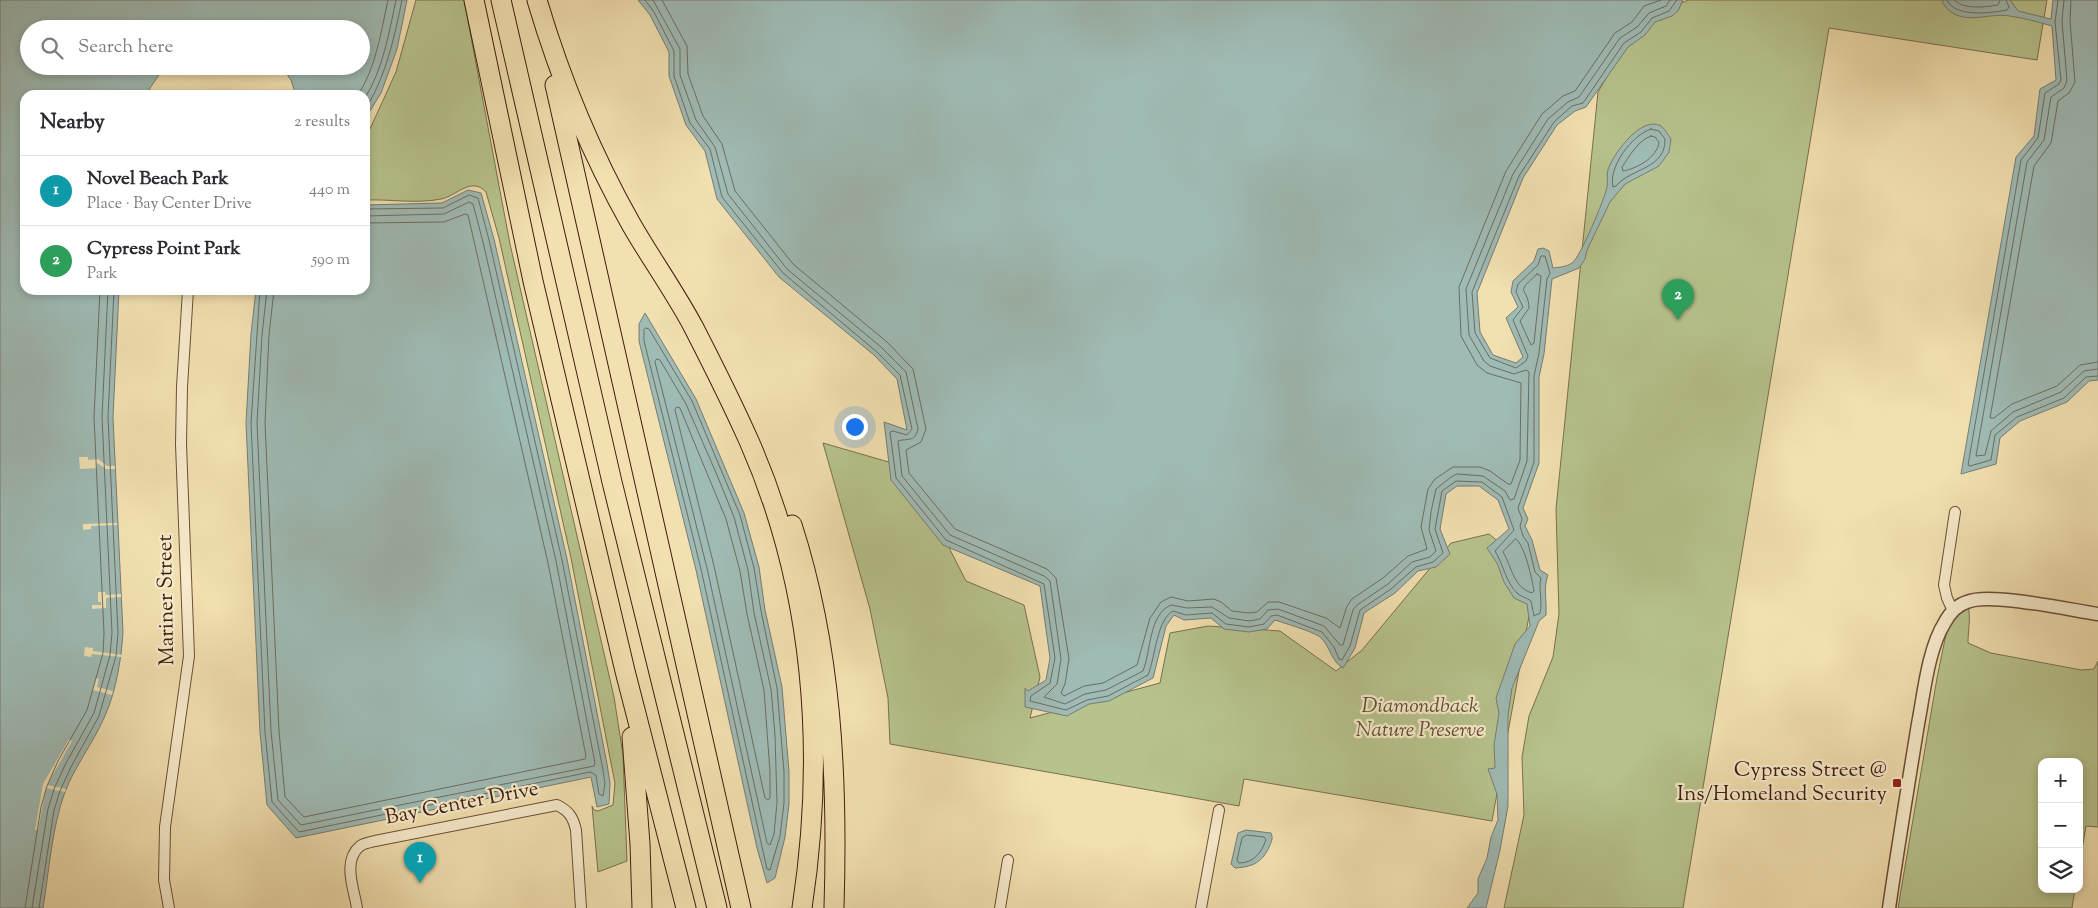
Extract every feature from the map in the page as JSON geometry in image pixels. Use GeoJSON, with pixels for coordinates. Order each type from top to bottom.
{"type":"FeatureCollection","features":[{"type":"Feature","properties":{"kind":"highway"},"geometry":{"type":"LineString","coordinates":[[474,0],[533,281],[624,671],[686,908]]}},
{"type":"Feature","properties":{"kind":"highway"},"geometry":{"type":"LineString","coordinates":[[501,0],[612,482],[717,908]]}},
{"type":"Feature","properties":{"kind":"highway"},"geometry":{"type":"LineString","coordinates":[[537,0],[563,79],[592,148],[632,226],[693,326],[727,375],[767,456],[788,511],[810,590],[827,682],[833,740],[836,821],[834,908]]}},
{"type":"Feature","properties":{"kind":"highway"},"geometry":{"type":"LineString","coordinates":[[537,0],[741,908]]}},
{"type":"Feature","properties":{"kind":"highway"},"geometry":{"type":"LineString","coordinates":[[693,326],[750,442],[762,472],[783,537],[799,606],[810,678],[815,752],[813,826],[802,908]]}},
{"type":"Feature","properties":{"kind":"highway"},"geometry":{"type":"LineString","coordinates":[[624,671],[635,775],[642,908]]}},
{"type":"Feature","properties":{"kind":"street","name":"Mariner Street"},"geometry":{"type":"LineString","coordinates":[[169,908],[164,880],[165,827],[189,656],[181,444],[182,387],[188,295]]}},
{"type":"Feature","properties":{"kind":"street"},"geometry":{"type":"LineString","coordinates":[[1953,611],[1944,585],[1955,512]]}},
{"type":"Feature","properties":{"kind":"street"},"geometry":{"type":"LineString","coordinates":[[1889,908],[1924,690],[1936,643],[1945,622],[1953,611],[1965,602],[1991,598],[2098,614]]}},
{"type":"Feature","properties":{"kind":"street","name":"Bay Center Drive"},"geometry":{"type":"LineString","coordinates":[[357,908],[350,870],[354,854],[361,845],[557,805],[573,817],[576,830],[581,908]]}},
{"type":"Feature","properties":{"kind":"street"},"geometry":{"type":"LineString","coordinates":[[1201,908],[1219,810]]}},
{"type":"Feature","properties":{"kind":"street"},"geometry":{"type":"LineString","coordinates":[[1000,908],[1008,860]]}},
{"type":"Feature","properties":{"kind":"green space"},"geometry":{"type":"Polygon","coordinates":[[[416,0],[464,0],[510,244],[614,697],[623,755],[627,861],[598,872],[592,806],[594,810],[598,811],[613,805],[615,783],[571,558],[499,238],[486,192],[475,186],[469,186],[441,199],[413,201],[370,200],[370,129],[396,72],[416,0]]]}},
{"type":"Feature","properties":{"kind":"green space"},"geometry":{"type":"Polygon","coordinates":[[[1688,0],[2047,0],[2037,60],[1829,28],[1683,908],[1504,908],[1524,815],[1522,757],[1529,716],[1553,657],[1559,614],[1556,509],[1598,92],[1639,22],[1688,0]]]}},
{"type":"Feature","properties":{"kind":"green space","name":"Diamondback Nature Preserve"},"geometry":{"type":"Polygon","coordinates":[[[823,443],[899,465],[918,487],[966,581],[1024,605],[1040,677],[1030,718],[1160,683],[1170,633],[1208,626],[1280,631],[1336,671],[1362,650],[1451,543],[1489,534],[1517,557],[1531,605],[1492,821],[1244,779],[1239,806],[890,744],[888,698],[870,609],[823,443]]]}},
{"type":"Feature","properties":{"kind":"green space"},"geometry":{"type":"Polygon","coordinates":[[[1968,605],[1968,643],[1991,653],[2081,670],[2094,669],[2098,661],[2098,827],[2086,826],[2083,844],[2083,758],[2038,758],[2038,893],[2074,893],[2072,908],[1898,908],[1937,678],[1951,610],[1968,605]]]}},
{"type":"Feature","properties":{"kind":"water"},"geometry":{"type":"Polygon","coordinates":[[[0,0],[407,0],[397,49],[381,93],[370,111],[370,90],[294,90],[287,75],[370,75],[370,20],[20,20],[20,75],[159,75],[149,90],[20,90],[20,295],[119,295],[113,417],[123,633],[115,687],[108,708],[100,727],[69,782],[61,805],[54,834],[43,908],[0,908],[0,0]]]}},
{"type":"Feature","properties":{"kind":"water"},"geometry":{"type":"Polygon","coordinates":[[[638,0],[1683,0],[1678,11],[1672,16],[1655,22],[1645,35],[1628,47],[1586,107],[1575,111],[1557,125],[1523,178],[1477,293],[1480,332],[1493,355],[1516,363],[1523,357],[1506,318],[1518,307],[1511,292],[1513,281],[1534,261],[1538,249],[1543,248],[1549,251],[1553,268],[1565,266],[1576,259],[1597,215],[1605,193],[1608,169],[1612,160],[1623,145],[1638,130],[1654,124],[1664,129],[1671,139],[1669,152],[1659,166],[1625,184],[1610,202],[1587,250],[1585,259],[1579,268],[1552,279],[1544,354],[1539,377],[1539,463],[1523,508],[1528,519],[1525,526],[1532,540],[1540,570],[1548,575],[1545,590],[1546,615],[1539,621],[1512,688],[1508,715],[1508,806],[1486,908],[1467,908],[1478,893],[1478,879],[1487,858],[1491,837],[1498,820],[1497,794],[1488,769],[1495,768],[1494,745],[1499,713],[1496,698],[1515,644],[1530,626],[1527,604],[1514,598],[1504,582],[1497,563],[1487,548],[1509,529],[1498,500],[1479,486],[1457,486],[1446,494],[1440,529],[1450,554],[1436,567],[1418,571],[1395,593],[1364,613],[1355,648],[1343,668],[1335,661],[1320,637],[1275,620],[1267,629],[1249,632],[1224,629],[1211,618],[1184,620],[1174,615],[1166,626],[1153,678],[1109,701],[1089,704],[1067,716],[1025,707],[1025,688],[1028,691],[1046,680],[1050,658],[1040,586],[943,545],[891,480],[884,422],[907,430],[897,379],[874,355],[779,277],[717,199],[705,151],[686,125],[669,76],[669,52],[650,15],[638,0]]]}},
{"type":"Feature","properties":{"kind":"water"},"geometry":{"type":"Polygon","coordinates":[[[1944,0],[2010,0],[2018,11],[2051,19],[2053,0],[2098,0],[2098,380],[2089,381],[2067,402],[2020,421],[2000,438],[1996,464],[1961,474],[2016,157],[2034,136],[2040,89],[2056,80],[2052,26],[2010,16],[1973,18],[1956,15],[1942,2],[1944,0]]]}},
{"type":"Feature","properties":{"kind":"water"},"geometry":{"type":"Polygon","coordinates":[[[468,190],[481,193],[494,239],[567,559],[607,764],[610,783],[609,804],[597,807],[591,777],[296,838],[267,805],[260,732],[246,423],[251,334],[255,295],[370,295],[370,205],[442,203],[468,190]]]}},
{"type":"Feature","properties":{"kind":"water"},"geometry":{"type":"Polygon","coordinates":[[[645,313],[696,399],[744,513],[759,567],[765,610],[782,687],[789,772],[789,804],[785,837],[775,878],[767,883],[757,848],[696,570],[639,341],[639,324],[645,313]]]}},
{"type":"Feature","properties":{"kind":"water"},"geometry":{"type":"Polygon","coordinates":[[[1246,830],[1271,833],[1272,840],[1261,859],[1252,865],[1235,868],[1231,864],[1238,833],[1246,830]]]}},
{"type":"Feature","properties":{"kind":"pier"},"geometry":{"type":"Polygon","coordinates":[[[79,457],[88,457],[88,460],[98,459],[107,466],[115,466],[115,469],[106,469],[97,463],[97,468],[80,469],[79,457]]]}},
{"type":"Feature","properties":{"kind":"pier"},"geometry":{"type":"Polygon","coordinates":[[[117,523],[117,525],[91,526],[91,529],[83,530],[83,524],[117,523]]]}},
{"type":"Feature","properties":{"kind":"pier"},"geometry":{"type":"Polygon","coordinates":[[[98,592],[105,592],[106,595],[121,594],[121,597],[106,598],[106,608],[92,609],[92,605],[101,605],[101,602],[98,602],[98,592]]]}},
{"type":"Feature","properties":{"kind":"pier"},"geometry":{"type":"Polygon","coordinates":[[[85,647],[93,648],[93,651],[122,655],[121,657],[92,654],[91,657],[84,656],[85,647]]]}},
{"type":"Feature","properties":{"kind":"pier"},"geometry":{"type":"Polygon","coordinates":[[[96,678],[99,679],[97,687],[113,691],[112,695],[93,690],[96,678]]]}},
{"type":"Feature","properties":{"kind":"pier"},"geometry":{"type":"Polygon","coordinates":[[[69,739],[72,741],[47,785],[66,789],[65,792],[46,788],[38,830],[35,830],[43,784],[69,739]]]}},
{"type":"Feature","properties":{"kind":"place","name":"Cypress Point Park"},"geometry":{"type":"Point","coordinates":[1678,320]}},
{"type":"Feature","properties":{"kind":"place","name":"Cypress Street @ Ins/Homeland Security"},"geometry":{"type":"Point","coordinates":[1897,783]}},
{"type":"Feature","properties":{"kind":"place","name":"Novel Beach Park"},"geometry":{"type":"Point","coordinates":[420,883]}}]}
